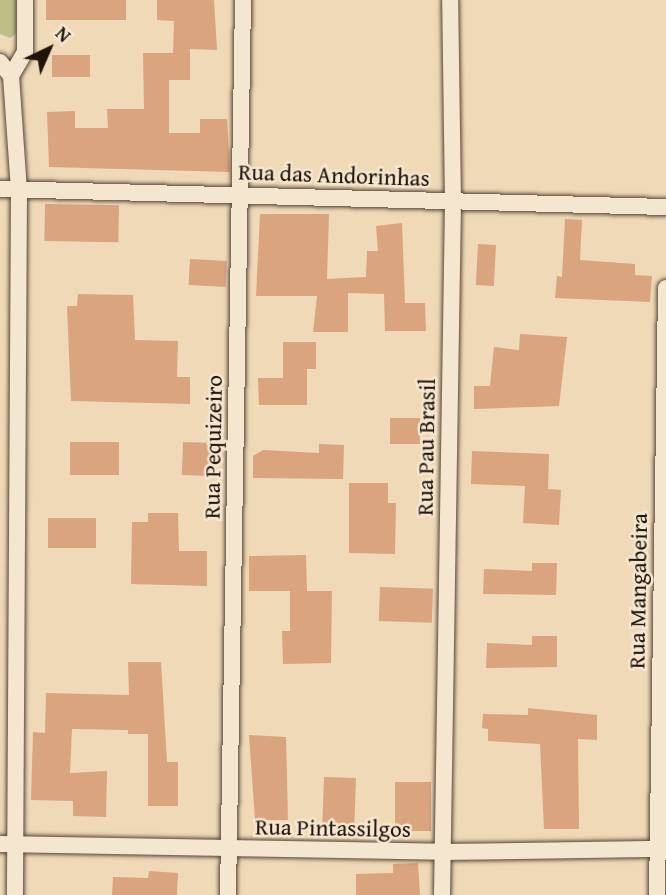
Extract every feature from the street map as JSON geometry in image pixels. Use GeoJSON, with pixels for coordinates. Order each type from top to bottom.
{"type":"FeatureCollection","features":[{"type":"Feature","properties":{"kind":"street"},"geometry":{"type":"LineString","coordinates":[[11,76],[25,52],[25,0]]}},
{"type":"Feature","properties":{"kind":"street","name":"Rua Pequizeiro"},"geometry":{"type":"LineString","coordinates":[[228,895],[243,0]]}},
{"type":"Feature","properties":{"kind":"street","name":"Rua Pau Brasil"},"geometry":{"type":"LineString","coordinates":[[442,895],[453,202],[450,0]]}},
{"type":"Feature","properties":{"kind":"street"},"geometry":{"type":"LineString","coordinates":[[0,62],[11,76],[19,190],[8,844],[15,895]]}},
{"type":"Feature","properties":{"kind":"street","name":"Rua das Andorinhas"},"geometry":{"type":"LineString","coordinates":[[0,190],[240,194],[666,207]]}},
{"type":"Feature","properties":{"kind":"street","name":"Rua Mangabeira"},"geometry":{"type":"LineString","coordinates":[[657,895],[661,849],[666,288]]}},
{"type":"Feature","properties":{"kind":"street","name":"Rua Pintassilgos"},"geometry":{"type":"LineString","coordinates":[[8,844],[442,852],[661,849]]}},
{"type":"Feature","properties":{"kind":"green space"},"geometry":{"type":"Polygon","coordinates":[[[0,0],[18,0],[17,33],[10,38],[0,34],[0,0]]]}},
{"type":"Feature","properties":{"kind":"building"},"geometry":{"type":"Polygon","coordinates":[[[46,0],[126,0],[126,20],[46,20],[46,0]]]}},
{"type":"Feature","properties":{"kind":"building"},"geometry":{"type":"Polygon","coordinates":[[[157,0],[214,0],[217,50],[190,49],[190,80],[169,80],[169,133],[200,133],[200,119],[227,119],[230,172],[49,167],[47,112],[75,111],[75,128],[108,128],[107,109],[144,109],[143,53],[173,53],[174,21],[157,20],[157,0]]]}},
{"type":"Feature","properties":{"kind":"building"},"geometry":{"type":"Polygon","coordinates":[[[52,55],[90,55],[90,77],[52,77],[52,55]]]}},
{"type":"Feature","properties":{"kind":"building"},"geometry":{"type":"Polygon","coordinates":[[[45,204],[119,205],[118,242],[44,241],[45,204]]]}},
{"type":"Feature","properties":{"kind":"building"},"geometry":{"type":"Polygon","coordinates":[[[260,214],[329,214],[327,279],[366,277],[367,251],[378,251],[376,226],[402,223],[405,303],[425,303],[426,331],[385,331],[384,294],[348,293],[348,332],[313,332],[317,296],[256,296],[260,214]]]}},
{"type":"Feature","properties":{"kind":"building"},"geometry":{"type":"Polygon","coordinates":[[[565,219],[582,220],[580,260],[635,264],[635,275],[652,276],[650,302],[555,298],[557,276],[562,277],[565,219]]]}},
{"type":"Feature","properties":{"kind":"building"},"geometry":{"type":"Polygon","coordinates":[[[478,244],[496,245],[494,286],[476,285],[478,244]]]}},
{"type":"Feature","properties":{"kind":"building"},"geometry":{"type":"Polygon","coordinates":[[[190,259],[227,261],[226,287],[189,285],[190,259]]]}},
{"type":"Feature","properties":{"kind":"building"},"geometry":{"type":"Polygon","coordinates":[[[78,294],[133,295],[135,340],[178,341],[177,377],[190,377],[190,404],[71,401],[67,306],[77,306],[78,294]]]}},
{"type":"Feature","properties":{"kind":"building"},"geometry":{"type":"Polygon","coordinates":[[[520,334],[567,337],[559,406],[474,409],[474,386],[490,386],[494,347],[519,350],[520,334]]]}},
{"type":"Feature","properties":{"kind":"building"},"geometry":{"type":"Polygon","coordinates":[[[283,342],[316,342],[316,369],[307,369],[307,405],[259,405],[258,378],[283,378],[283,342]]]}},
{"type":"Feature","properties":{"kind":"building"},"geometry":{"type":"Polygon","coordinates":[[[390,418],[420,418],[420,444],[390,444],[390,418]]]}},
{"type":"Feature","properties":{"kind":"building"},"geometry":{"type":"Polygon","coordinates":[[[70,442],[119,442],[119,475],[70,475],[70,442]]]}},
{"type":"Feature","properties":{"kind":"building"},"geometry":{"type":"Polygon","coordinates":[[[183,442],[215,443],[214,476],[182,475],[183,442]]]}},
{"type":"Feature","properties":{"kind":"building"},"geometry":{"type":"Polygon","coordinates":[[[319,444],[344,445],[343,479],[253,478],[253,456],[263,450],[319,453],[319,444]]]}},
{"type":"Feature","properties":{"kind":"building"},"geometry":{"type":"Polygon","coordinates":[[[472,451],[549,454],[548,489],[561,490],[559,525],[523,523],[525,486],[471,484],[472,451]]]}},
{"type":"Feature","properties":{"kind":"building"},"geometry":{"type":"Polygon","coordinates":[[[349,483],[388,483],[388,503],[396,503],[395,554],[349,553],[349,483]]]}},
{"type":"Feature","properties":{"kind":"building"},"geometry":{"type":"Polygon","coordinates":[[[148,513],[178,513],[179,551],[207,551],[207,586],[131,584],[132,522],[148,522],[148,513]]]}},
{"type":"Feature","properties":{"kind":"building"},"geometry":{"type":"Polygon","coordinates":[[[48,518],[96,518],[96,548],[48,548],[48,518]]]}},
{"type":"Feature","properties":{"kind":"building"},"geometry":{"type":"Polygon","coordinates":[[[306,555],[307,591],[332,591],[331,663],[283,664],[282,631],[290,631],[290,591],[249,591],[249,556],[306,555]]]}},
{"type":"Feature","properties":{"kind":"building"},"geometry":{"type":"Polygon","coordinates":[[[532,563],[557,563],[556,595],[483,594],[484,569],[532,571],[532,563]]]}},
{"type":"Feature","properties":{"kind":"building"},"geometry":{"type":"Polygon","coordinates":[[[380,587],[433,589],[432,623],[379,621],[380,587]]]}},
{"type":"Feature","properties":{"kind":"building"},"geometry":{"type":"Polygon","coordinates":[[[532,636],[557,636],[557,667],[486,668],[487,643],[532,645],[532,636]]]}},
{"type":"Feature","properties":{"kind":"building"},"geometry":{"type":"Polygon","coordinates":[[[128,662],[161,662],[167,762],[178,762],[178,806],[148,806],[148,734],[128,734],[128,730],[72,729],[70,773],[107,771],[106,817],[73,816],[73,801],[31,800],[33,732],[45,733],[46,693],[129,695],[128,662]]]}},
{"type":"Feature","properties":{"kind":"building"},"geometry":{"type":"Polygon","coordinates":[[[528,708],[597,715],[597,740],[578,739],[579,829],[544,829],[540,744],[488,741],[488,729],[482,728],[483,714],[528,715],[528,708]]]}},
{"type":"Feature","properties":{"kind":"building"},"geometry":{"type":"Polygon","coordinates":[[[249,735],[286,737],[288,820],[255,820],[249,735]]]}},
{"type":"Feature","properties":{"kind":"building"},"geometry":{"type":"Polygon","coordinates":[[[324,777],[356,778],[354,826],[322,825],[324,777]]]}},
{"type":"Feature","properties":{"kind":"building"},"geometry":{"type":"Polygon","coordinates":[[[395,782],[431,782],[431,831],[395,831],[395,782]]]}},
{"type":"Feature","properties":{"kind":"building"},"geometry":{"type":"Polygon","coordinates":[[[418,863],[420,895],[356,895],[356,874],[393,873],[393,864],[418,863]]]}},
{"type":"Feature","properties":{"kind":"building"},"geometry":{"type":"Polygon","coordinates":[[[149,871],[178,873],[177,895],[112,895],[113,877],[148,878],[149,871]]]}}]}
